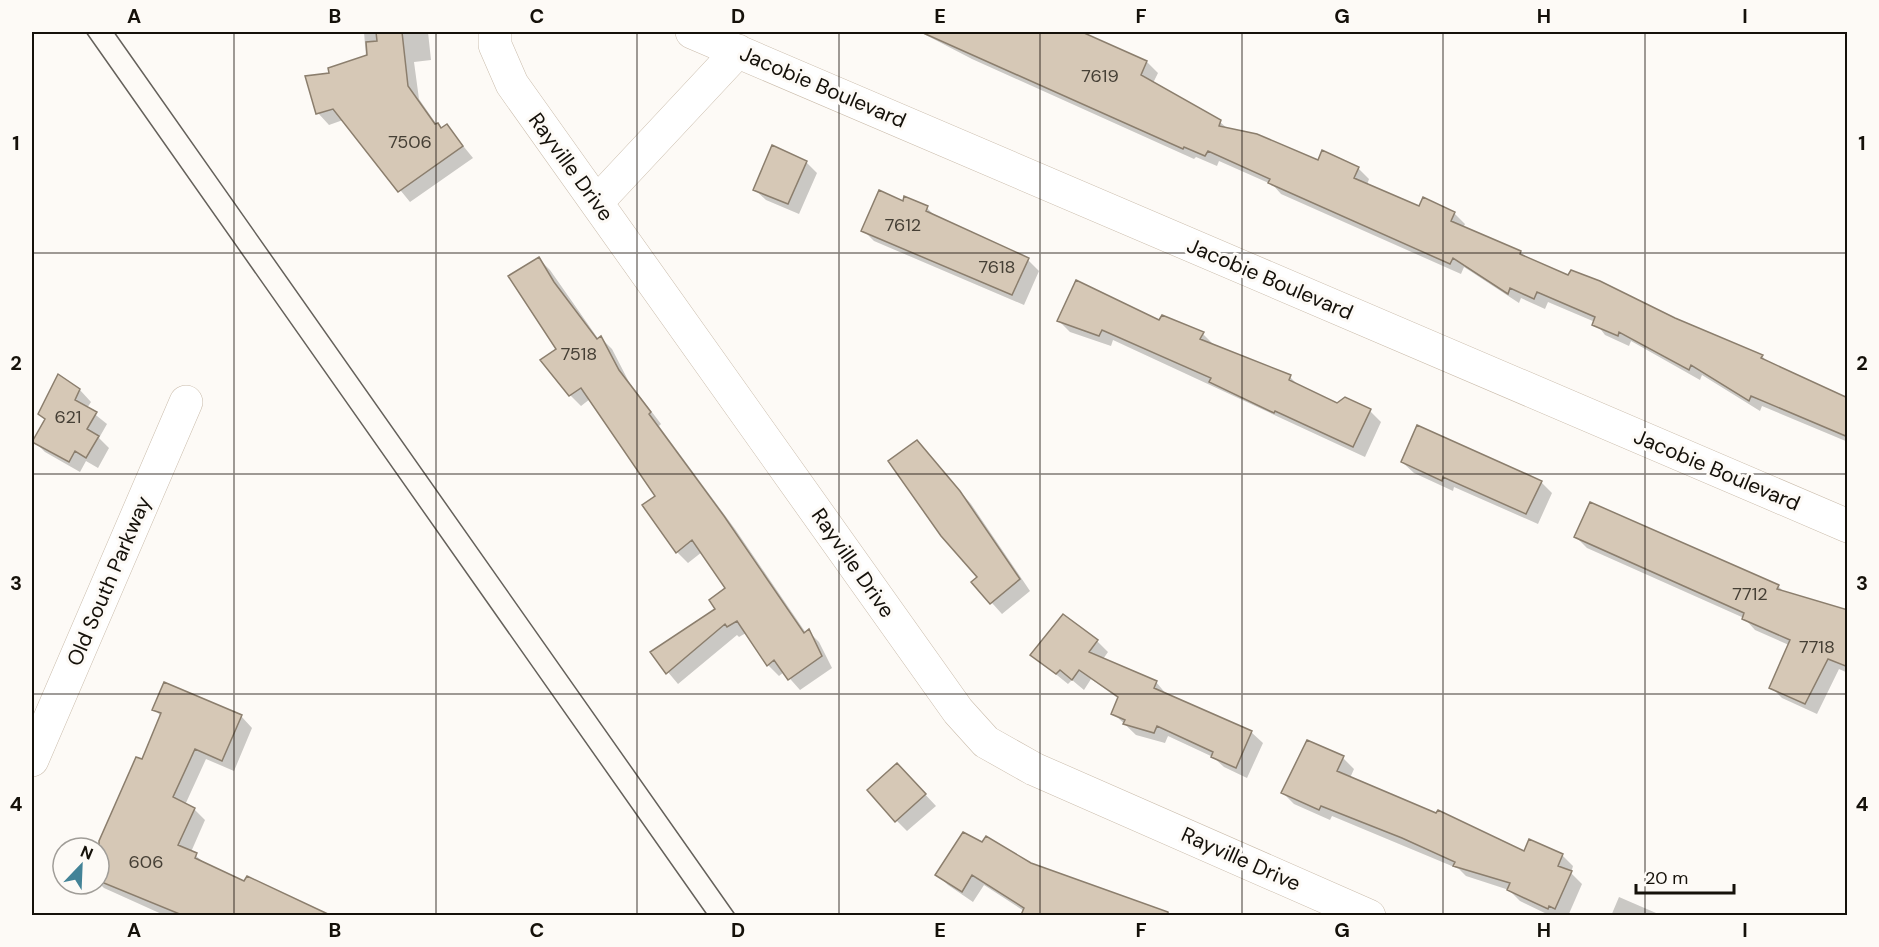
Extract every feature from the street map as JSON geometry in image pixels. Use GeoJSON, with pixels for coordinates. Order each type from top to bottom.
{"type":"FeatureCollection","features":[{"type":"Feature","properties":{"kind":"street","name":"Rayville Drive"},"geometry":{"type":"LineString","coordinates":[[495,32],[495,45],[512,84],[958,711],[986,742],[1034,769],[1369,915]]}},
{"type":"Feature","properties":{"kind":"street","name":"Jacobie Boulevard"},"geometry":{"type":"LineString","coordinates":[[692,32],[1848,526]]}},
{"type":"Feature","properties":{"kind":"street"},"geometry":{"type":"LineString","coordinates":[[597,202],[738,51]]}},
{"type":"Feature","properties":{"kind":"street","name":"Old South Parkway"},"geometry":{"type":"LineString","coordinates":[[32,760],[186,402]]}},
{"type":"Feature","properties":{"kind":"building"},"geometry":{"type":"Polygon","coordinates":[[[376,32],[402,32],[408,86],[435,124],[438,123],[441,128],[447,124],[463,146],[398,192],[333,109],[316,114],[305,76],[329,73],[328,68],[367,55],[366,42],[377,41],[376,32]]]}},
{"type":"Feature","properties":{"kind":"building"},"geometry":{"type":"Polygon","coordinates":[[[921,32],[1082,32],[1147,61],[1141,75],[1221,120],[1219,126],[1257,134],[1318,160],[1322,150],[1359,167],[1354,178],[1419,206],[1423,197],[1455,212],[1451,221],[1521,251],[1520,254],[1568,275],[1571,270],[1600,281],[1675,318],[1763,355],[1761,358],[1848,398],[1848,437],[1751,396],[1749,401],[1691,365],[1689,370],[1619,332],[1618,336],[1592,325],[1595,317],[1537,292],[1534,299],[1510,288],[1508,294],[1453,258],[1450,264],[1268,183],[1270,179],[1208,151],[1205,156],[1184,147],[1183,149],[921,32]]]}},
{"type":"Feature","properties":{"kind":"building"},"geometry":{"type":"Polygon","coordinates":[[[772,145],[807,161],[788,204],[753,190],[772,145]]]}},
{"type":"Feature","properties":{"kind":"building"},"geometry":{"type":"Polygon","coordinates":[[[879,190],[903,201],[904,196],[928,206],[926,211],[1029,258],[1012,295],[861,231],[879,190]]]}},
{"type":"Feature","properties":{"kind":"building"},"geometry":{"type":"Polygon","coordinates":[[[539,257],[554,282],[597,339],[601,336],[619,370],[651,412],[649,414],[724,516],[804,633],[809,629],[822,656],[788,680],[774,660],[767,666],[737,621],[727,627],[725,624],[666,674],[650,652],[715,609],[709,600],[725,588],[692,540],[676,553],[642,505],[655,496],[581,388],[569,396],[540,360],[556,349],[508,276],[539,257]]]}},
{"type":"Feature","properties":{"kind":"building"},"geometry":{"type":"Polygon","coordinates":[[[1076,280],[1159,320],[1162,315],[1204,332],[1200,339],[1291,375],[1289,380],[1337,403],[1345,397],[1371,409],[1353,447],[1275,411],[1274,413],[1209,382],[1211,378],[1102,330],[1099,336],[1057,321],[1076,280]]]}},
{"type":"Feature","properties":{"kind":"building"},"geometry":{"type":"Polygon","coordinates":[[[58,374],[80,389],[75,400],[97,412],[87,429],[99,436],[86,458],[75,451],[69,462],[32,442],[45,419],[38,414],[58,374]]]}},
{"type":"Feature","properties":{"kind":"building"},"geometry":{"type":"Polygon","coordinates":[[[1417,425],[1542,481],[1526,514],[1443,477],[1442,481],[1401,462],[1417,425]]]}},
{"type":"Feature","properties":{"kind":"building"},"geometry":{"type":"Polygon","coordinates":[[[917,440],[960,491],[1020,579],[990,604],[971,582],[977,577],[941,536],[888,461],[917,440]]]}},
{"type":"Feature","properties":{"kind":"building"},"geometry":{"type":"Polygon","coordinates":[[[1590,502],[1779,585],[1777,589],[1848,610],[1848,667],[1828,659],[1805,704],[1769,688],[1790,640],[1742,619],[1744,613],[1574,537],[1590,502]]]}},
{"type":"Feature","properties":{"kind":"building"},"geometry":{"type":"Polygon","coordinates":[[[1063,614],[1098,640],[1089,652],[1157,681],[1154,688],[1252,731],[1236,768],[1211,757],[1213,752],[1157,726],[1154,733],[1123,724],[1125,720],[1111,714],[1118,697],[1079,670],[1072,680],[1060,670],[1056,674],[1030,655],[1063,614]]]}},
{"type":"Feature","properties":{"kind":"building"},"geometry":{"type":"Polygon","coordinates":[[[164,682],[242,715],[222,761],[195,749],[173,797],[195,808],[178,845],[197,853],[195,858],[244,881],[247,876],[330,915],[182,915],[111,886],[111,836],[101,836],[136,757],[142,759],[161,713],[152,710],[164,682]]]}},
{"type":"Feature","properties":{"kind":"building"},"geometry":{"type":"Polygon","coordinates":[[[1307,740],[1344,756],[1337,771],[1436,813],[1438,810],[1524,851],[1529,839],[1563,854],[1558,866],[1572,871],[1555,909],[1549,906],[1548,909],[1507,890],[1510,883],[1453,866],[1455,862],[1402,838],[1321,806],[1319,810],[1281,793],[1307,740]]]}},
{"type":"Feature","properties":{"kind":"building"},"geometry":{"type":"Polygon","coordinates":[[[897,763],[926,794],[895,822],[867,790],[897,763]]]}},
{"type":"Feature","properties":{"kind":"building"},"geometry":{"type":"Polygon","coordinates":[[[963,832],[982,842],[986,836],[1031,863],[1168,912],[1168,915],[1021,915],[1024,908],[972,875],[962,892],[935,875],[963,832]]]}},
{"type":"Feature","properties":{"kind":"tram line"},"geometry":{"type":"LineString","coordinates":[[86,32],[708,916]]}},
{"type":"Feature","properties":{"kind":"tram line"},"geometry":{"type":"LineString","coordinates":[[114,32],[736,916]]}}]}
